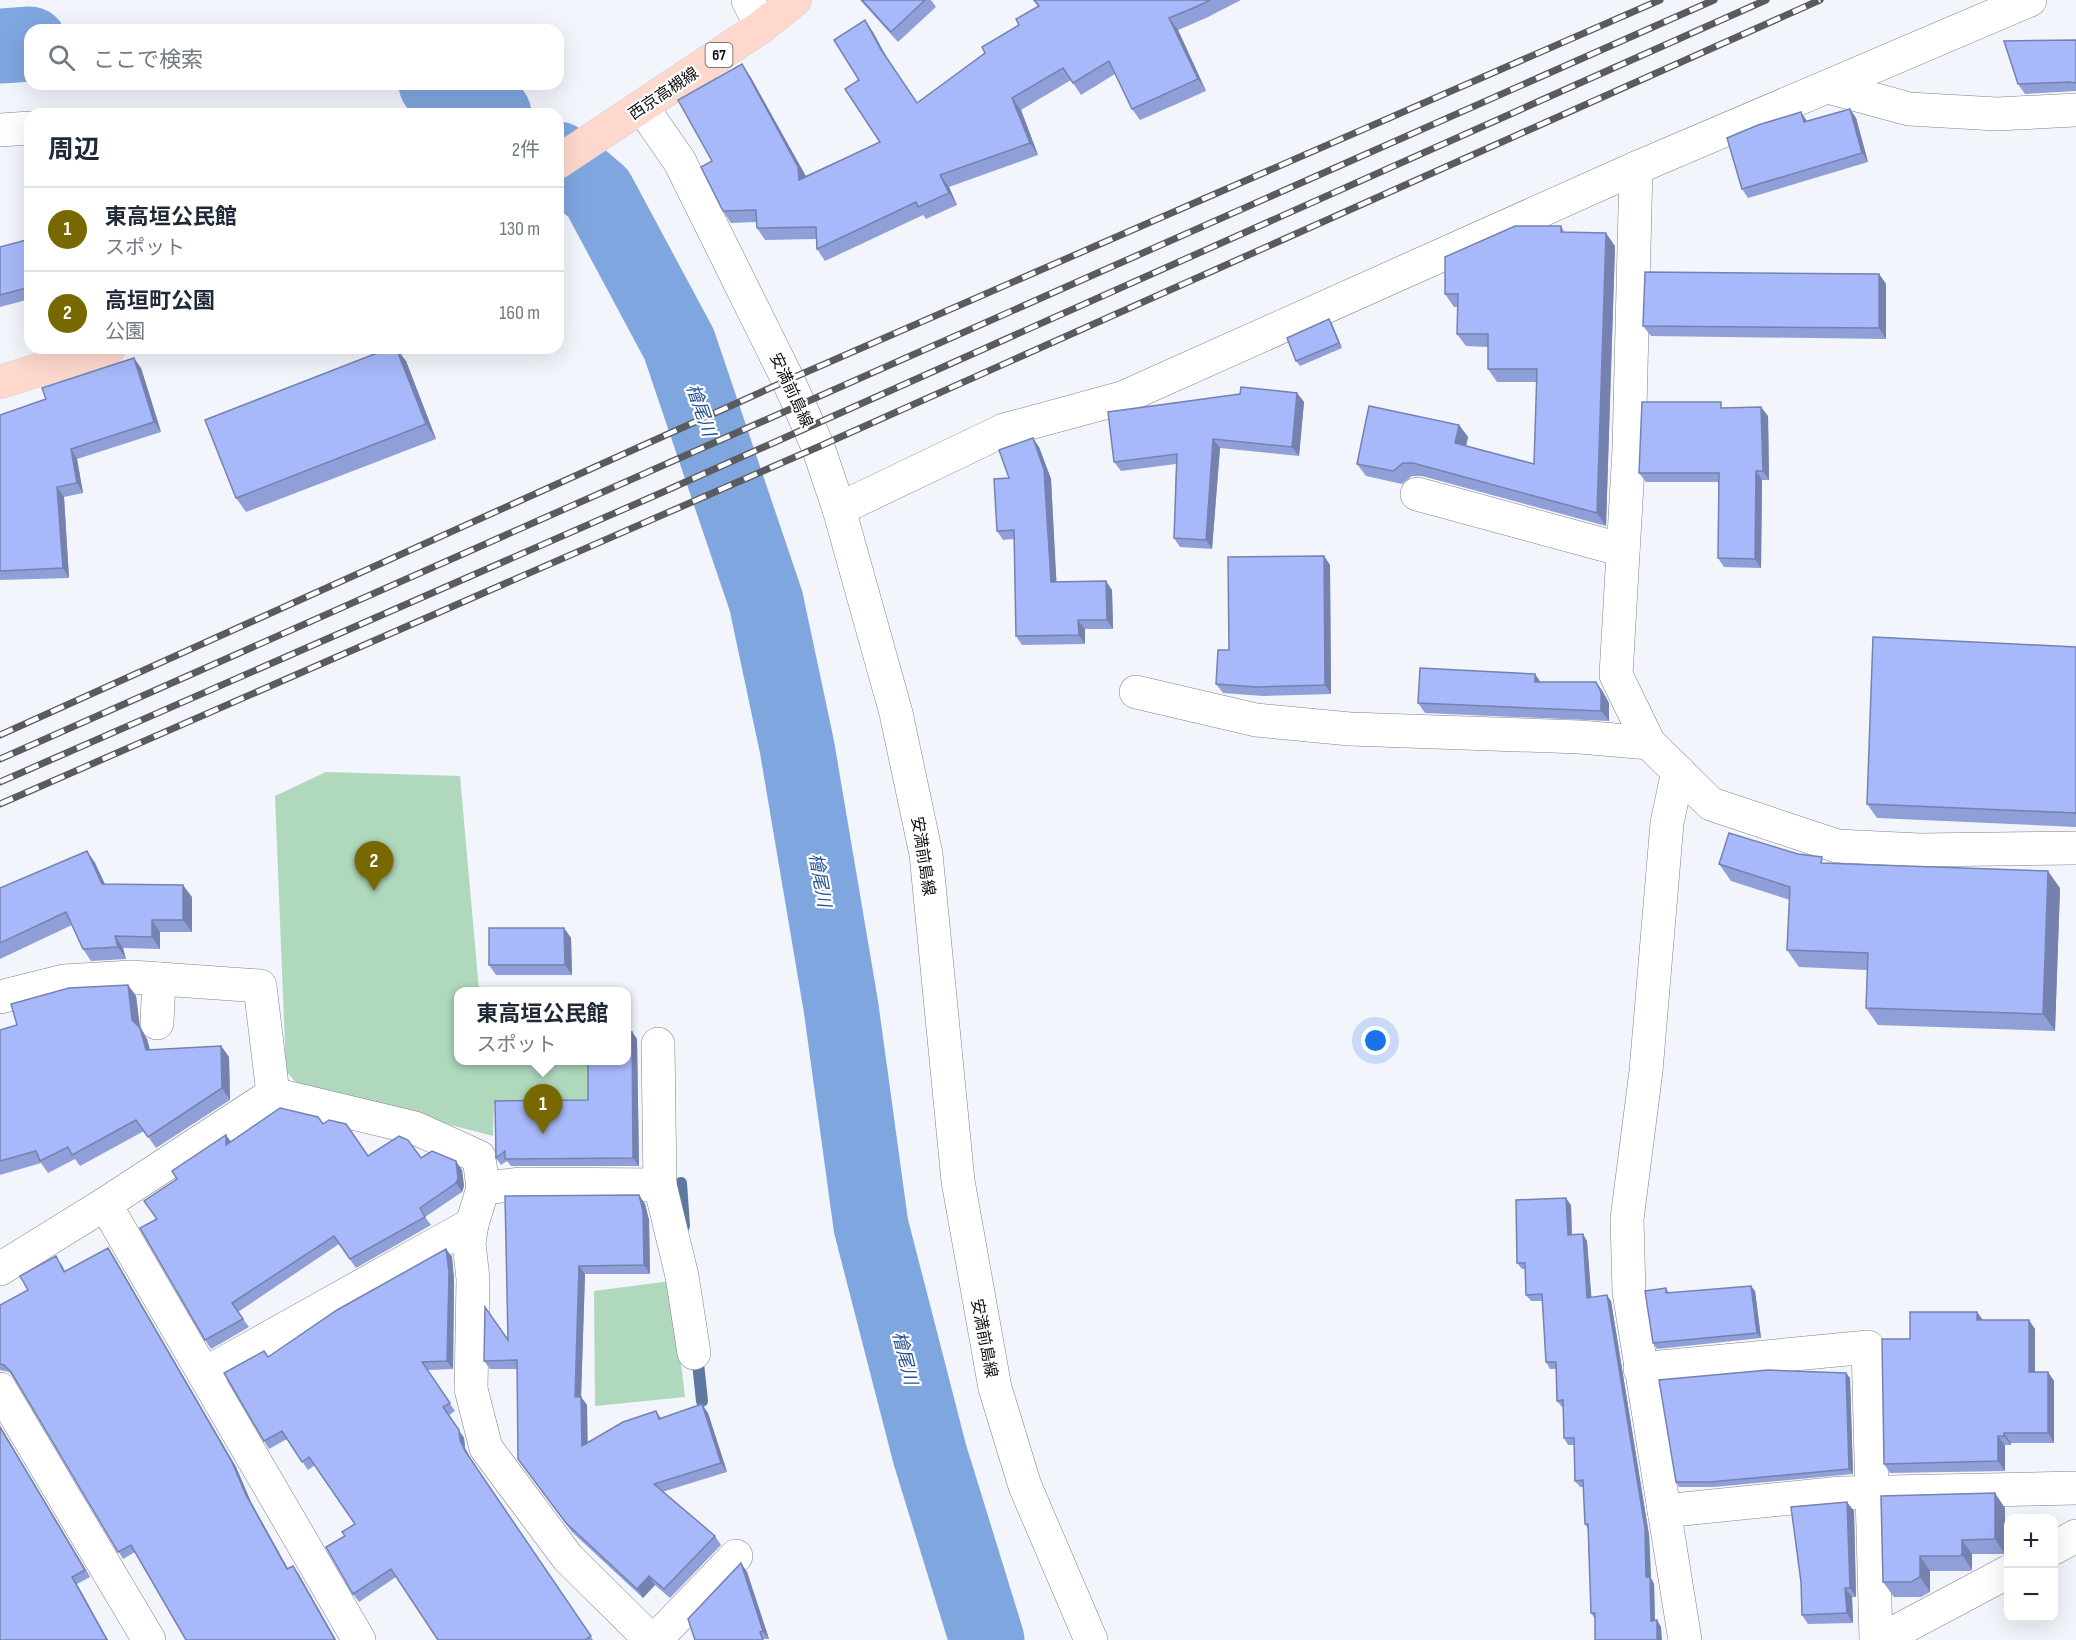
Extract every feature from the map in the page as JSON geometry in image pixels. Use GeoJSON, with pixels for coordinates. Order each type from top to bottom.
{"type":"FeatureCollection","features":[{"type":"Feature","properties":{"kind":"main road","name":"西京高槻線"},"geometry":{"type":"LineString","coordinates":[[564,158],[630,115],[754,14],[795,0]]}},
{"type":"Feature","properties":{"kind":"main road"},"geometry":{"type":"LineString","coordinates":[[0,382],[90,354]]}},
{"type":"Feature","properties":{"kind":"street"},"geometry":{"type":"LineString","coordinates":[[839,509],[1004,430],[1122,398],[1636,168],[2030,0]]}},
{"type":"Feature","properties":{"kind":"street"},"geometry":{"type":"LineString","coordinates":[[1828,87],[1909,109],[1997,114],[2076,110]]}},
{"type":"Feature","properties":{"kind":"street","name":"安満前島線"},"geometry":{"type":"LineString","coordinates":[[630,115],[680,162],[788,380],[818,447],[839,509],[896,713],[926,854],[958,1181],[995,1388],[1025,1486],[1091,1640]]}},
{"type":"Feature","properties":{"kind":"street"},"geometry":{"type":"LineString","coordinates":[[0,130],[24,128]]}},
{"type":"Feature","properties":{"kind":"street"},"geometry":{"type":"LineString","coordinates":[[1636,168],[1629,449],[1616,675],[1649,742],[1711,804],[1837,846],[1920,850],[2076,848]]}},
{"type":"Feature","properties":{"kind":"street"},"geometry":{"type":"LineString","coordinates":[[1417,494],[1623,550]]}},
{"type":"Feature","properties":{"kind":"street"},"geometry":{"type":"LineString","coordinates":[[1136,692],[1268,721],[1350,729],[1580,737],[1649,742]]}},
{"type":"Feature","properties":{"kind":"street"},"geometry":{"type":"LineString","coordinates":[[1678,771],[1667,823],[1646,1071],[1627,1219],[1629,1292],[1685,1640]]}},
{"type":"Feature","properties":{"kind":"street"},"geometry":{"type":"LineString","coordinates":[[0,998],[64,981],[132,977],[260,986],[273,1094]]}},
{"type":"Feature","properties":{"kind":"street"},"geometry":{"type":"LineString","coordinates":[[157,1023],[159,979]]}},
{"type":"Feature","properties":{"kind":"street"},"geometry":{"type":"LineString","coordinates":[[658,1044],[660,1185],[682,1276],[694,1353]]}},
{"type":"Feature","properties":{"kind":"street"},"geometry":{"type":"LineString","coordinates":[[0,1269],[105,1204],[273,1094],[415,1128],[479,1157],[483,1188],[469,1243],[473,1279],[471,1389],[486,1448],[568,1558],[653,1640],[736,1556]]}},
{"type":"Feature","properties":{"kind":"street"},"geometry":{"type":"LineString","coordinates":[[483,1188],[522,1184],[660,1185]]}},
{"type":"Feature","properties":{"kind":"street"},"geometry":{"type":"LineString","coordinates":[[105,1204],[359,1640]]}},
{"type":"Feature","properties":{"kind":"street"},"geometry":{"type":"LineString","coordinates":[[204,1374],[472,1224]]}},
{"type":"Feature","properties":{"kind":"street"},"geometry":{"type":"LineString","coordinates":[[1640,1369],[1868,1347],[1878,1640],[2004,1574]]}},
{"type":"Feature","properties":{"kind":"street"},"geometry":{"type":"LineString","coordinates":[[0,1389],[149,1640]]}},
{"type":"Feature","properties":{"kind":"street"},"geometry":{"type":"LineString","coordinates":[[1664,1511],[1841,1493],[2076,1488]]}},
{"type":"Feature","properties":{"kind":"street"},"geometry":{"type":"LineString","coordinates":[[2058,1546],[2076,1536]]}},
{"type":"Feature","properties":{"kind":"green space"},"geometry":{"type":"Polygon","coordinates":[[[326,772],[460,776],[479,987],[454,987],[454,1065],[588,1065],[589,1104],[494,1103],[493,1136],[298,1085],[286,1071],[275,796],[326,772]]]}},
{"type":"Feature","properties":{"kind":"green space"},"geometry":{"type":"Polygon","coordinates":[[[671,1281],[685,1397],[595,1406],[594,1291],[671,1281]]]}},
{"type":"Feature","properties":{"kind":"building"},"geometry":{"type":"Polygon","coordinates":[[[862,0],[925,0],[891,32],[862,0]]]}},
{"type":"Feature","properties":{"kind":"building"},"geometry":{"type":"Polygon","coordinates":[[[1034,0],[1210,0],[1169,18],[1198,79],[1132,109],[1109,61],[1073,83],[1063,68],[1012,98],[1030,143],[940,175],[949,193],[918,207],[916,202],[817,249],[816,227],[757,228],[756,210],[723,211],[701,167],[712,161],[678,100],[742,64],[798,167],[799,180],[880,142],[845,89],[859,80],[834,40],[865,20],[880,48],[917,103],[985,53],[982,47],[1019,25],[1016,19],[1039,6],[1034,0]]]}},
{"type":"Feature","properties":{"kind":"building"},"geometry":{"type":"Polygon","coordinates":[[[2076,40],[2076,83],[2018,84],[2004,41],[2076,40]]]}},
{"type":"Feature","properties":{"kind":"building"},"geometry":{"type":"Polygon","coordinates":[[[1850,109],[1862,153],[1742,189],[1727,138],[1758,125],[1801,112],[1804,122],[1850,109]]]}},
{"type":"Feature","properties":{"kind":"building"},"geometry":{"type":"Polygon","coordinates":[[[1515,226],[1561,226],[1561,232],[1606,233],[1597,513],[1413,463],[1403,463],[1393,471],[1357,464],[1369,406],[1459,425],[1455,443],[1534,464],[1537,369],[1488,369],[1488,334],[1457,334],[1458,294],[1445,294],[1445,257],[1515,226]]]}},
{"type":"Feature","properties":{"kind":"building"},"geometry":{"type":"Polygon","coordinates":[[[24,241],[24,289],[0,295],[0,247],[24,241]]]}},
{"type":"Feature","properties":{"kind":"building"},"geometry":{"type":"Polygon","coordinates":[[[1645,272],[1879,274],[1879,328],[1643,326],[1645,272]]]}},
{"type":"Feature","properties":{"kind":"building"},"geometry":{"type":"Polygon","coordinates":[[[1329,319],[1339,343],[1296,361],[1287,338],[1329,319]]]}},
{"type":"Feature","properties":{"kind":"building"},"geometry":{"type":"Polygon","coordinates":[[[375,354],[398,354],[426,424],[236,498],[205,420],[375,354]]]}},
{"type":"Feature","properties":{"kind":"building"},"geometry":{"type":"Polygon","coordinates":[[[134,358],[154,422],[71,449],[77,483],[57,487],[63,568],[0,571],[0,415],[46,399],[42,388],[134,358]]]}},
{"type":"Feature","properties":{"kind":"building"},"geometry":{"type":"Polygon","coordinates":[[[1241,387],[1297,393],[1292,447],[1213,439],[1206,540],[1174,538],[1177,454],[1114,462],[1108,412],[1240,394],[1241,387]]]}},
{"type":"Feature","properties":{"kind":"building"},"geometry":{"type":"Polygon","coordinates":[[[1642,402],[1721,402],[1721,408],[1761,407],[1763,471],[1756,471],[1755,559],[1718,558],[1719,473],[1639,473],[1642,402]]]}},
{"type":"Feature","properties":{"kind":"building"},"geometry":{"type":"Polygon","coordinates":[[[1033,438],[1044,470],[1051,582],[1106,581],[1107,620],[1078,620],[1079,635],[1016,636],[1014,530],[997,531],[994,479],[1009,478],[999,450],[1033,438]]]}},
{"type":"Feature","properties":{"kind":"building"},"geometry":{"type":"Polygon","coordinates":[[[1324,556],[1325,685],[1257,687],[1216,684],[1218,650],[1229,650],[1228,557],[1324,556]]]}},
{"type":"Feature","properties":{"kind":"building"},"geometry":{"type":"Polygon","coordinates":[[[1873,637],[2076,647],[2076,813],[1867,804],[1873,637]]]}},
{"type":"Feature","properties":{"kind":"building"},"geometry":{"type":"Polygon","coordinates":[[[1420,668],[1535,674],[1535,682],[1596,682],[1601,692],[1601,711],[1418,703],[1420,668]]]}},
{"type":"Feature","properties":{"kind":"building"},"geometry":{"type":"Polygon","coordinates":[[[1729,833],[1798,854],[1822,857],[1821,863],[2048,871],[2043,1014],[1866,1008],[1868,953],[1787,950],[1790,887],[1719,864],[1729,833]]]}},
{"type":"Feature","properties":{"kind":"building"},"geometry":{"type":"Polygon","coordinates":[[[87,851],[102,884],[183,885],[183,920],[152,920],[152,937],[115,936],[118,947],[83,949],[66,912],[0,943],[0,888],[87,851]]]}},
{"type":"Feature","properties":{"kind":"building"},"geometry":{"type":"Polygon","coordinates":[[[489,928],[564,928],[565,965],[489,965],[489,928]]]}},
{"type":"Feature","properties":{"kind":"building"},"geometry":{"type":"Polygon","coordinates":[[[128,985],[132,1020],[140,1028],[146,1050],[221,1046],[222,1088],[148,1137],[136,1120],[72,1155],[68,1147],[40,1161],[36,1151],[0,1161],[0,1030],[17,1025],[11,1004],[69,988],[128,985]]]}},
{"type":"Feature","properties":{"kind":"building"},"geometry":{"type":"Polygon","coordinates":[[[632,1032],[633,1158],[505,1159],[505,1151],[496,1158],[495,1101],[588,1100],[588,1065],[631,1065],[632,1032]]]}},
{"type":"Feature","properties":{"kind":"building"},"geometry":{"type":"Polygon","coordinates":[[[280,1108],[318,1117],[323,1124],[329,1120],[346,1124],[368,1156],[399,1136],[408,1140],[421,1158],[432,1151],[456,1161],[458,1178],[456,1183],[420,1208],[425,1217],[350,1259],[334,1236],[232,1303],[243,1319],[205,1340],[140,1228],[157,1219],[144,1201],[177,1179],[172,1171],[226,1135],[226,1145],[280,1108]]]}},
{"type":"Feature","properties":{"kind":"building"},"geometry":{"type":"Polygon","coordinates":[[[639,1195],[643,1211],[644,1265],[579,1266],[575,1397],[581,1397],[582,1446],[623,1422],[656,1411],[659,1419],[702,1404],[721,1463],[654,1484],[715,1536],[664,1589],[649,1576],[637,1589],[566,1523],[518,1459],[517,1360],[484,1361],[485,1307],[508,1340],[505,1196],[639,1195]]]}},
{"type":"Feature","properties":{"kind":"building"},"geometry":{"type":"Polygon","coordinates":[[[1566,1198],[1568,1235],[1583,1234],[1587,1298],[1607,1295],[1645,1528],[1646,1577],[1650,1577],[1651,1621],[1657,1620],[1657,1640],[1595,1640],[1595,1613],[1591,1613],[1588,1524],[1585,1524],[1583,1480],[1575,1481],[1574,1438],[1564,1438],[1563,1400],[1557,1401],[1556,1362],[1546,1362],[1542,1294],[1526,1295],[1525,1263],[1517,1263],[1516,1200],[1566,1198]]]}},
{"type":"Feature","properties":{"kind":"building"},"geometry":{"type":"Polygon","coordinates":[[[108,1248],[231,1460],[246,1495],[287,1569],[293,1566],[335,1640],[186,1640],[131,1545],[118,1552],[11,1372],[0,1364],[0,1305],[28,1290],[20,1276],[56,1256],[64,1272],[108,1248]]]}},
{"type":"Feature","properties":{"kind":"building"},"geometry":{"type":"Polygon","coordinates":[[[446,1249],[449,1272],[447,1361],[422,1362],[450,1403],[443,1407],[459,1430],[465,1451],[591,1636],[585,1640],[438,1640],[391,1569],[353,1594],[326,1547],[345,1536],[342,1532],[355,1524],[309,1457],[302,1462],[282,1431],[264,1441],[224,1373],[264,1351],[268,1357],[337,1310],[446,1249]]]}},
{"type":"Feature","properties":{"kind":"building"},"geometry":{"type":"Polygon","coordinates":[[[1751,1286],[1757,1333],[1653,1343],[1645,1291],[1666,1288],[1666,1293],[1751,1286]]]}},
{"type":"Feature","properties":{"kind":"building"},"geometry":{"type":"Polygon","coordinates":[[[1910,1312],[1977,1312],[1977,1320],[2029,1320],[2029,1372],[2048,1372],[2048,1433],[2004,1433],[2004,1436],[1998,1436],[1998,1461],[1884,1464],[1882,1339],[1910,1339],[1910,1312]]]}},
{"type":"Feature","properties":{"kind":"building"},"geometry":{"type":"Polygon","coordinates":[[[1768,1370],[1846,1373],[1849,1469],[1710,1482],[1676,1482],[1659,1380],[1768,1370]]]}},
{"type":"Feature","properties":{"kind":"building"},"geometry":{"type":"Polygon","coordinates":[[[0,1427],[85,1570],[72,1577],[107,1640],[0,1640],[0,1427]]]}},
{"type":"Feature","properties":{"kind":"building"},"geometry":{"type":"Polygon","coordinates":[[[1995,1493],[1995,1539],[1962,1540],[1962,1555],[1959,1556],[1920,1556],[1920,1577],[1911,1582],[1883,1582],[1881,1496],[1995,1493]]]}},
{"type":"Feature","properties":{"kind":"building"},"geometry":{"type":"Polygon","coordinates":[[[1847,1502],[1850,1588],[1845,1588],[1847,1613],[1802,1615],[1801,1582],[1791,1507],[1847,1502]]]}},
{"type":"Feature","properties":{"kind":"building"},"geometry":{"type":"Polygon","coordinates":[[[741,1563],[763,1631],[760,1632],[763,1640],[695,1640],[688,1619],[741,1563]]]}},
{"type":"Feature","properties":{"kind":"waterway","name":"檜尾川"},"geometry":{"type":"LineString","coordinates":[[0,46],[24,44]]}},
{"type":"Feature","properties":{"kind":"waterway","name":"檜尾川"},"geometry":{"type":"LineString","coordinates":[[448,90],[482,108]]}},
{"type":"Feature","properties":{"kind":"waterway","name":"檜尾川"},"geometry":{"type":"LineString","coordinates":[[564,164],[598,193],[679,344],[766,601],[797,747],[841,1007],[871,1226],[930,1455],[987,1640]]}},
{"type":"Feature","properties":{"kind":"waterway"},"geometry":{"type":"LineString","coordinates":[[681,1183],[684,1226]]}},
{"type":"Feature","properties":{"kind":"waterway"},"geometry":{"type":"LineString","coordinates":[[697,1354],[702,1401]]}},
{"type":"Feature","properties":{"kind":"railway"},"geometry":{"type":"LineString","coordinates":[[0,735],[788,380],[1660,0]]}},
{"type":"Feature","properties":{"kind":"railway"},"geometry":{"type":"LineString","coordinates":[[0,759],[1714,0]]}},
{"type":"Feature","properties":{"kind":"railway"},"geometry":{"type":"LineString","coordinates":[[0,782],[663,492],[1766,0]]}},
{"type":"Feature","properties":{"kind":"railway"},"geometry":{"type":"LineString","coordinates":[[0,804],[818,447],[1820,0]]}},
{"type":"Feature","properties":{"kind":"place","name":"高垣町公園"},"geometry":{"type":"Point","coordinates":[374,891]}},
{"type":"Feature","properties":{"kind":"place","name":"東高垣公民館"},"geometry":{"type":"Point","coordinates":[543,1134]}}]}
